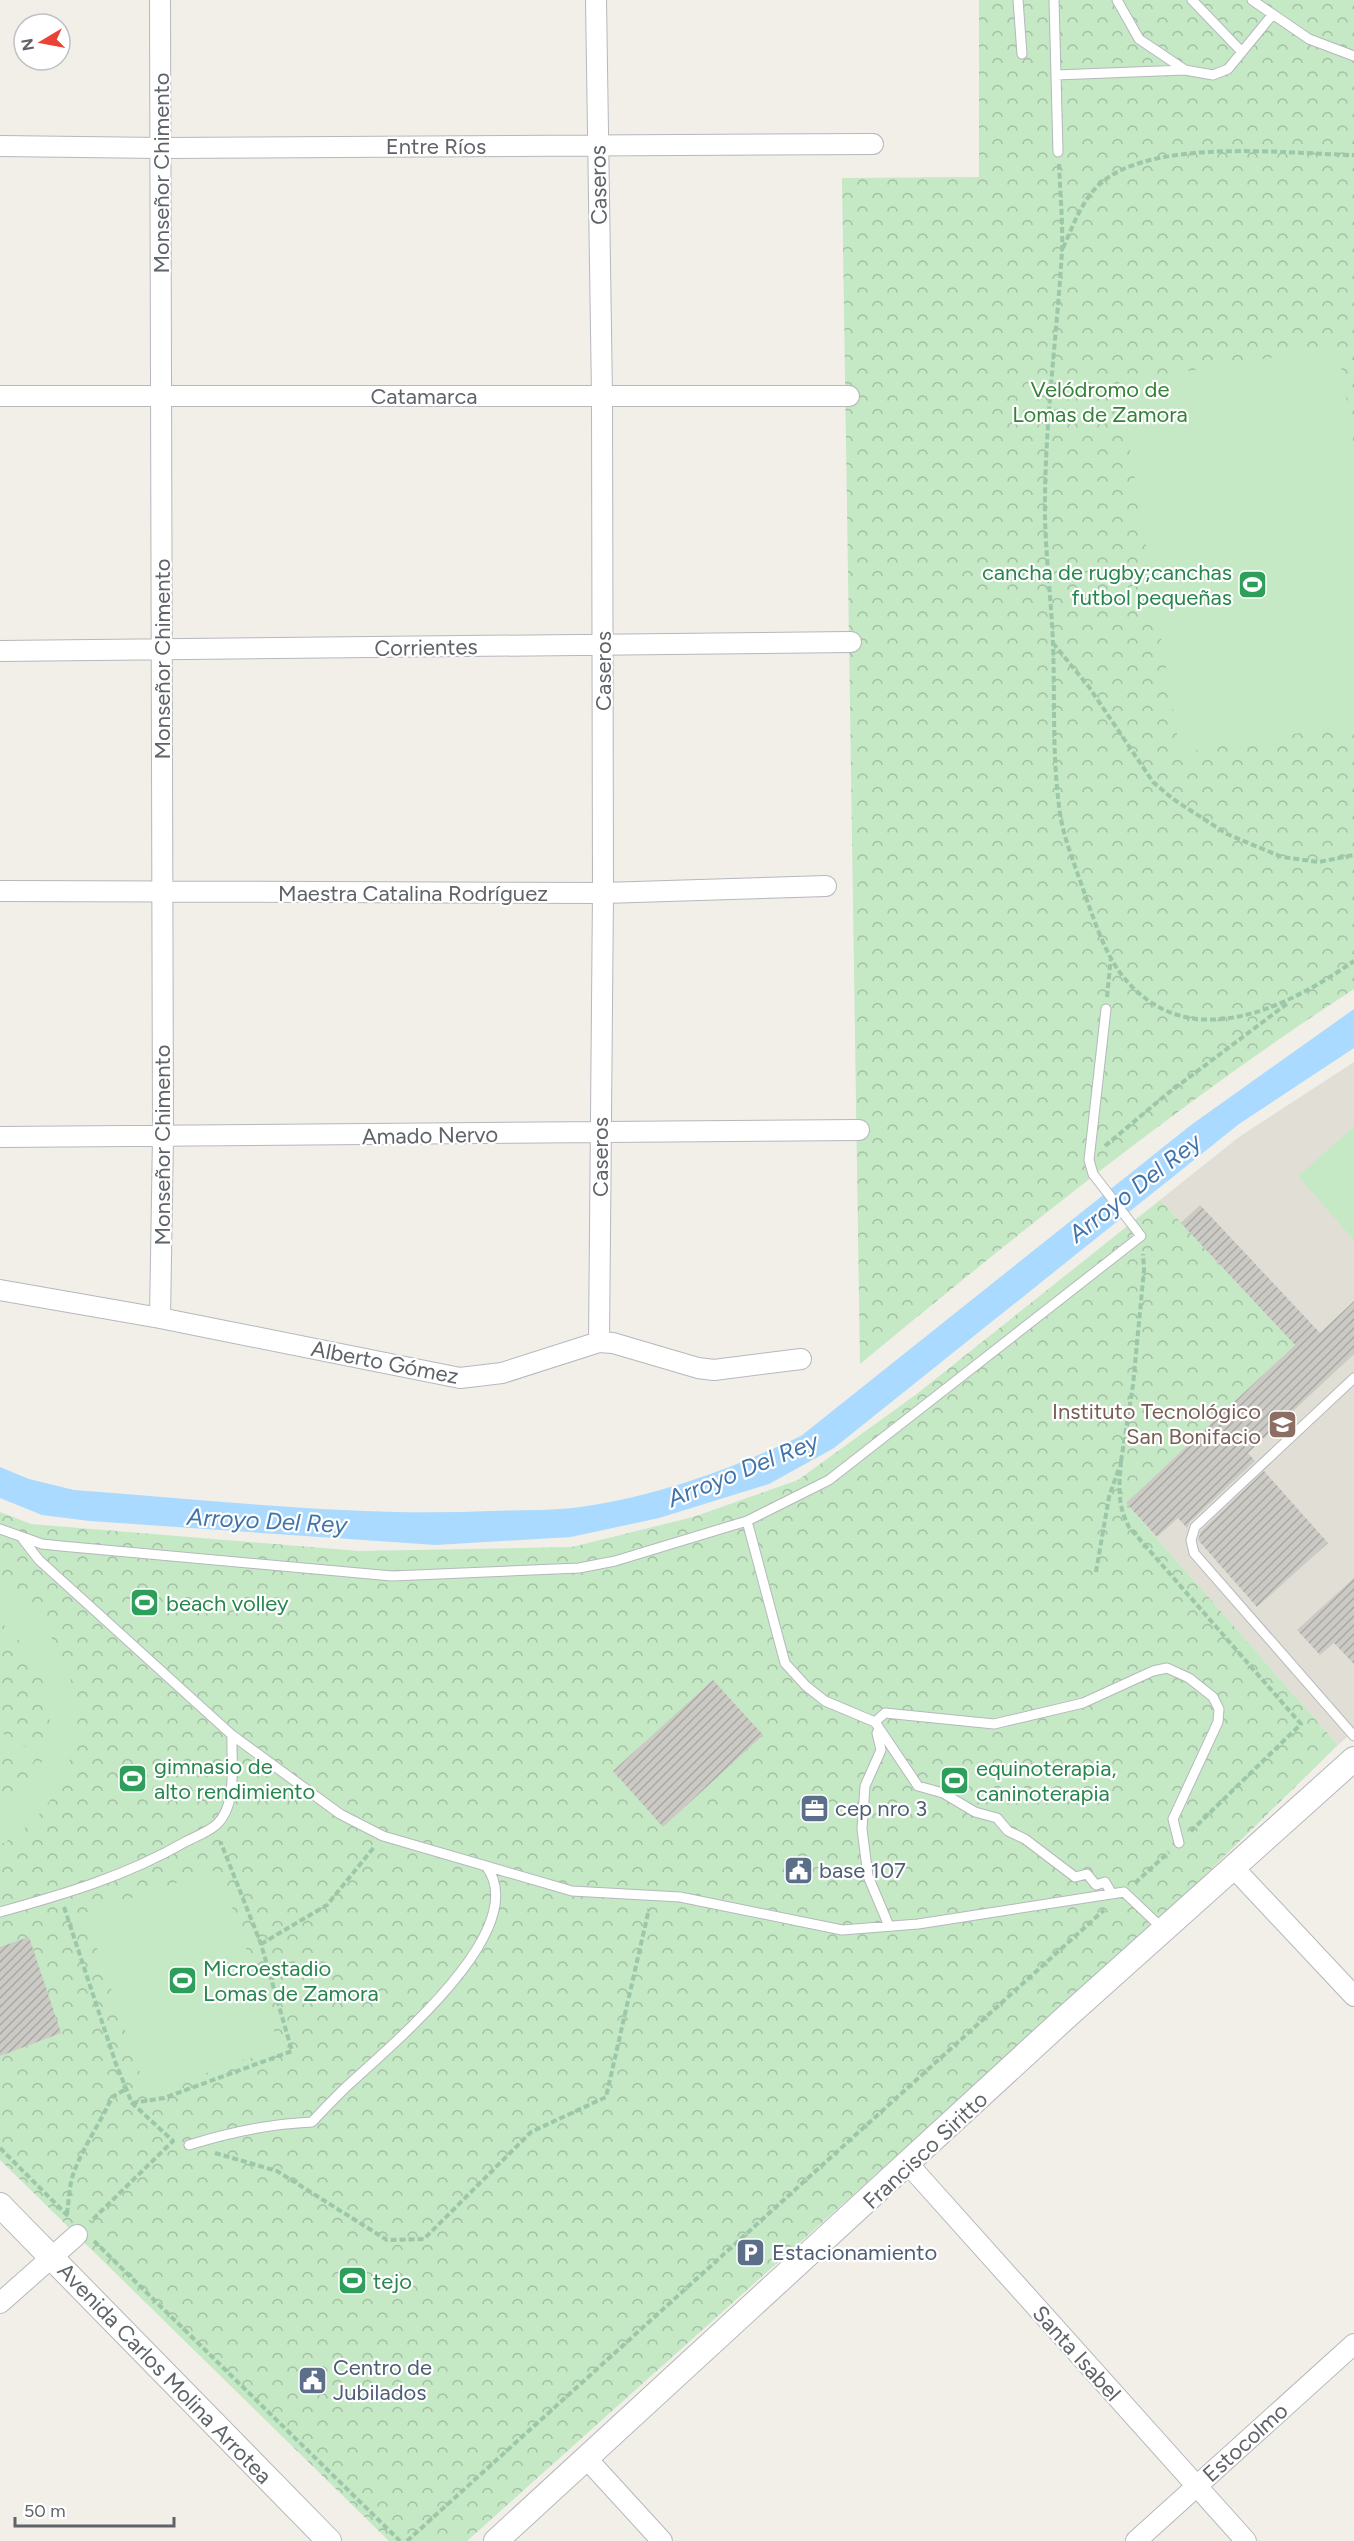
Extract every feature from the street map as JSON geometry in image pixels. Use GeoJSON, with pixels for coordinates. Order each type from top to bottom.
{"type":"FeatureCollection","features":[{"type":"Feature","properties":{"kind":"street","name":"Monseñor Chimento"},"geometry":{"type":"LineString","coordinates":[[160,0],[163,1137],[160,1318]]}},
{"type":"Feature","properties":{"kind":"street","name":"Caseros"},"geometry":{"type":"LineString","coordinates":[[596,0],[603,645],[599,1342]]}},
{"type":"Feature","properties":{"kind":"street","name":"Entre Ríos"},"geometry":{"type":"LineString","coordinates":[[0,146],[161,148],[873,144]]}},
{"type":"Feature","properties":{"kind":"street","name":"Catamarca"},"geometry":{"type":"LineString","coordinates":[[0,396],[849,396]]}},
{"type":"Feature","properties":{"kind":"street","name":"Corrientes"},"geometry":{"type":"LineString","coordinates":[[0,651],[851,642]]}},
{"type":"Feature","properties":{"kind":"street","name":"Maestra Catalina Rodríguez"},"geometry":{"type":"LineString","coordinates":[[0,891],[603,893],[826,886]]}},
{"type":"Feature","properties":{"kind":"street","name":"Amado Nervo"},"geometry":{"type":"LineString","coordinates":[[0,1137],[859,1130]]}},
{"type":"Feature","properties":{"kind":"street","name":"Alberto Gómez"},"geometry":{"type":"LineString","coordinates":[[0,1290],[160,1318],[460,1378],[502,1373],[599,1342],[613,1343],[698,1368],[714,1370],[801,1359]]}},
{"type":"Feature","properties":{"kind":"street","name":"Francisco Siritto"},"geometry":{"type":"LineString","coordinates":[[496,2541],[588,2460],[1164,1930],[1354,1759]]}},
{"type":"Feature","properties":{"kind":"street"},"geometry":{"type":"LineString","coordinates":[[1233,1867],[1354,1996]]}},
{"type":"Feature","properties":{"kind":"street","name":"Santa Isabel"},"geometry":{"type":"LineString","coordinates":[[909,2165],[1246,2541]]}},
{"type":"Feature","properties":{"kind":"street","name":"Avenida Carlos Molina Arrotea"},"geometry":{"type":"LineString","coordinates":[[0,2205],[329,2541]]}},
{"type":"Feature","properties":{"kind":"street"},"geometry":{"type":"LineString","coordinates":[[0,2303],[80,2233]]}},
{"type":"Feature","properties":{"kind":"street","name":"Estocolmo"},"geometry":{"type":"LineString","coordinates":[[1136,2541],[1354,2344]]}},
{"type":"Feature","properties":{"kind":"street"},"geometry":{"type":"LineString","coordinates":[[588,2460],[662,2541]]}},
{"type":"Feature","properties":{"kind":"lane"},"geometry":{"type":"LineString","coordinates":[[1018,0],[1022,54]]}},
{"type":"Feature","properties":{"kind":"lane"},"geometry":{"type":"LineString","coordinates":[[1054,0],[1058,152]]}},
{"type":"Feature","properties":{"kind":"lane"},"geometry":{"type":"LineString","coordinates":[[1117,0],[1139,39],[1185,70]]}},
{"type":"Feature","properties":{"kind":"lane"},"geometry":{"type":"LineString","coordinates":[[1192,0],[1242,52]]}},
{"type":"Feature","properties":{"kind":"lane"},"geometry":{"type":"LineString","coordinates":[[1252,0],[1309,39],[1354,56]]}},
{"type":"Feature","properties":{"kind":"lane"},"geometry":{"type":"LineString","coordinates":[[1056,75],[1185,70],[1213,75],[1228,69],[1273,15]]}},
{"type":"Feature","properties":{"kind":"lane"},"geometry":{"type":"LineString","coordinates":[[0,1529],[22,1538],[61,1546],[350,1573],[417,1576],[598,1566],[747,1521],[786,1503],[842,1472],[1141,1236],[1093,1174],[1089,1160],[1106,1009]]}},
{"type":"Feature","properties":{"kind":"lane"},"geometry":{"type":"LineString","coordinates":[[1354,1378],[1195,1527],[1191,1540],[1194,1553],[1354,1736]]}},
{"type":"Feature","properties":{"kind":"lane"},"geometry":{"type":"LineString","coordinates":[[747,1521],[786,1663],[825,1701],[875,1722],[918,1786],[943,1793],[975,1812],[997,1818],[1008,1831],[1025,1839],[1075,1876],[1087,1874],[1096,1885],[1105,1882],[1112,1894]]}},
{"type":"Feature","properties":{"kind":"lane"},"geometry":{"type":"LineString","coordinates":[[22,1538],[39,1560],[232,1735],[340,1814],[383,1836],[572,1891],[680,1897],[842,1930],[889,1926],[1124,1892],[1164,1930]]}},
{"type":"Feature","properties":{"kind":"lane"},"geometry":{"type":"LineString","coordinates":[[875,1722],[885,1713],[994,1724],[1083,1703],[1153,1671],[1167,1668],[1190,1678],[1213,1697],[1219,1709],[1218,1722],[1173,1819],[1179,1843]]}},
{"type":"Feature","properties":{"kind":"lane"},"geometry":{"type":"LineString","coordinates":[[875,1722],[881,1750],[865,1786],[862,1829],[868,1876],[889,1926]]}},
{"type":"Feature","properties":{"kind":"lane"},"geometry":{"type":"LineString","coordinates":[[0,1912],[104,1882],[157,1858],[217,1824],[229,1802],[232,1735]]}},
{"type":"Feature","properties":{"kind":"lane"},"geometry":{"type":"LineString","coordinates":[[189,2145],[230,2132],[272,2124],[312,2122],[447,1991],[488,1929],[497,1892],[492,1873],[486,1866]]}},
{"type":"Feature","properties":{"kind":"path"},"geometry":{"type":"LineString","coordinates":[[1058,152],[1062,251],[1048,408],[1045,498],[1059,810],[1100,937],[1120,972],[1141,996],[1177,1015],[1200,1019],[1234,1017],[1291,1001]]}},
{"type":"Feature","properties":{"kind":"path"},"geometry":{"type":"LineString","coordinates":[[1062,251],[1079,211],[1094,190],[1117,172],[1141,161],[1198,152],[1354,155]]}},
{"type":"Feature","properties":{"kind":"path"},"geometry":{"type":"LineString","coordinates":[[1053,643],[1089,687],[1153,782],[1173,799],[1227,834],[1282,857],[1319,862],[1354,855]]}},
{"type":"Feature","properties":{"kind":"path"},"geometry":{"type":"LineString","coordinates":[[1106,1009],[1111,956]]}},
{"type":"Feature","properties":{"kind":"path"},"geometry":{"type":"LineString","coordinates":[[1089,1160],[1167,1094],[1291,1001],[1354,961]]}},
{"type":"Feature","properties":{"kind":"path"},"geometry":{"type":"LineString","coordinates":[[407,2541],[1179,1843],[1301,1725],[1129,1527],[1122,1515],[1119,1500],[1121,1461],[1133,1384],[1144,1270],[1141,1236]]}},
{"type":"Feature","properties":{"kind":"path"},"geometry":{"type":"LineString","coordinates":[[1096,1572],[1109,1497],[1121,1461]]}},
{"type":"Feature","properties":{"kind":"path"},"geometry":{"type":"LineString","coordinates":[[261,1944],[327,1905],[383,1836]]}},
{"type":"Feature","properties":{"kind":"path"},"geometry":{"type":"LineString","coordinates":[[132,2103],[164,2098],[292,2051],[261,1944],[221,1843],[210,1845]]}},
{"type":"Feature","properties":{"kind":"path"},"geometry":{"type":"LineString","coordinates":[[60,1895],[132,2103],[173,2141],[277,2171],[387,2240],[424,2239],[531,2132],[606,2097],[653,1895]]}},
{"type":"Feature","properties":{"kind":"path"},"geometry":{"type":"LineString","coordinates":[[67,2214],[73,2174],[97,2121],[106,2112],[112,2097],[126,2089]]}},
{"type":"Feature","properties":{"kind":"path"},"geometry":{"type":"LineString","coordinates":[[80,2233],[173,2141]]}},
{"type":"Feature","properties":{"kind":"path"},"geometry":{"type":"LineString","coordinates":[[0,2148],[67,2214],[80,2233],[400,2541]]}},
{"type":"Feature","properties":{"kind":"shaded area","name":"Instituto Tecnológico San Bonifacio"},"geometry":{"type":"Polygon","coordinates":[[[1354,1062],[1354,1731],[1338,1745],[1126,1503],[1295,1345],[1160,1200],[1239,1137],[1354,1062]]]}},
{"type":"Feature","properties":{"kind":"green space","name":"Velódromo de Lomas de Zamora"},"geometry":{"type":"Polygon","coordinates":[[[979,0],[1354,0],[1354,989],[1226,1077],[1102,1169],[860,1364],[842,178],[979,177],[979,0]]]}},
{"type":"Feature","properties":{"kind":"green space","name":"cancha de rugby;canchas futbol pequeñas"},"geometry":{"type":"Polygon","coordinates":[[[1338,347],[1354,446],[1354,724],[1180,753],[1119,382],[1338,347]]]}},
{"type":"Feature","properties":{"kind":"green space"},"geometry":{"type":"Polygon","coordinates":[[[1354,1127],[1354,1240],[1298,1176],[1354,1127]]]}},
{"type":"Feature","properties":{"kind":"green space"},"geometry":{"type":"Polygon","coordinates":[[[1160,1200],[1295,1345],[1126,1503],[1338,1745],[1156,1923],[467,2541],[389,2541],[0,2160],[0,1512],[31,1524],[359,1551],[572,1547],[693,1517],[798,1480],[918,1393],[1160,1200]]]}},
{"type":"Feature","properties":{"kind":"green space"},"geometry":{"type":"Polygon","coordinates":[[[0,1591],[33,1615],[57,1646],[71,1681],[76,1718],[71,1755],[57,1790],[33,1821],[0,1845],[0,1814],[22,1793],[38,1770],[47,1745],[50,1718],[46,1692],[37,1666],[21,1643],[0,1622],[0,1591]]]}},
{"type":"Feature","properties":{"kind":"green space"},"geometry":{"type":"Polygon","coordinates":[[[0,1732],[38,1754],[31,1766],[0,1747],[0,1732]]]}},
{"type":"Feature","properties":{"kind":"green space","name":"Microestadio Lomas de Zamora"},"geometry":{"type":"Polygon","coordinates":[[[219,1869],[280,2048],[147,2093],[85,1913],[219,1869]]]}},
{"type":"Feature","properties":{"kind":"water","name":"Arroyo Del Rey"},"geometry":{"type":"Polygon","coordinates":[[[1354,1009],[1354,1048],[1239,1124],[834,1448],[769,1484],[659,1518],[571,1537],[436,1545],[90,1521],[42,1515],[0,1498],[0,1467],[29,1479],[74,1490],[230,1503],[387,1512],[542,1510],[573,1508],[632,1497],[718,1471],[801,1436],[1191,1125],[1354,1009]]]}},
{"type":"Feature","properties":{"kind":"building"},"geometry":{"type":"Polygon","coordinates":[[[1200,1205],[1320,1333],[1354,1301],[1354,1354],[1248,1453],[1255,1461],[1190,1522],[1187,1528],[1178,1518],[1157,1537],[1126,1503],[1295,1345],[1181,1223],[1200,1205]]]}},
{"type":"Feature","properties":{"kind":"building"},"geometry":{"type":"Polygon","coordinates":[[[1264,1471],[1328,1543],[1257,1607],[1198,1540],[1201,1531],[1264,1471]]]}},
{"type":"Feature","properties":{"kind":"building"},"geometry":{"type":"Polygon","coordinates":[[[1354,1578],[1354,1664],[1334,1643],[1320,1655],[1297,1630],[1354,1578]]]}},
{"type":"Feature","properties":{"kind":"building"},"geometry":{"type":"Polygon","coordinates":[[[713,1680],[763,1735],[663,1827],[613,1771],[713,1680]]]}},
{"type":"Feature","properties":{"kind":"building"},"geometry":{"type":"Polygon","coordinates":[[[29,1937],[61,2033],[0,2056],[0,1947],[29,1937]]]}},
{"type":"Feature","properties":{"kind":"place","name":"cancha de rugby;canchas futbol pequeñas"},"geometry":{"type":"Point","coordinates":[1253,585]}},
{"type":"Feature","properties":{"kind":"place","name":"Instituto Tecnológico San Bonifacio"},"geometry":{"type":"Point","coordinates":[1282,1424]}},
{"type":"Feature","properties":{"kind":"place","name":"beach volley"},"geometry":{"type":"Point","coordinates":[145,1603]}},
{"type":"Feature","properties":{"kind":"place","name":"gimnasio de alto rendimiento"},"geometry":{"type":"Point","coordinates":[133,1779]}},
{"type":"Feature","properties":{"kind":"place","name":"equinoterapia, caninoterapia"},"geometry":{"type":"Point","coordinates":[955,1781]}},
{"type":"Feature","properties":{"kind":"place","name":"cep nro 3"},"geometry":{"type":"Point","coordinates":[814,1808]}},
{"type":"Feature","properties":{"kind":"place","name":"base 107"},"geometry":{"type":"Point","coordinates":[798,1870]}},
{"type":"Feature","properties":{"kind":"place","name":"Microestadio Lomas de Zamora"},"geometry":{"type":"Point","coordinates":[182,1981]}},
{"type":"Feature","properties":{"kind":"place","name":"Estacionamiento"},"geometry":{"type":"Point","coordinates":[751,2252]}},
{"type":"Feature","properties":{"kind":"place","name":"tejo"},"geometry":{"type":"Point","coordinates":[352,2281]}},
{"type":"Feature","properties":{"kind":"place","name":"Centro de Jubilados"},"geometry":{"type":"Point","coordinates":[312,2380]}}]}
